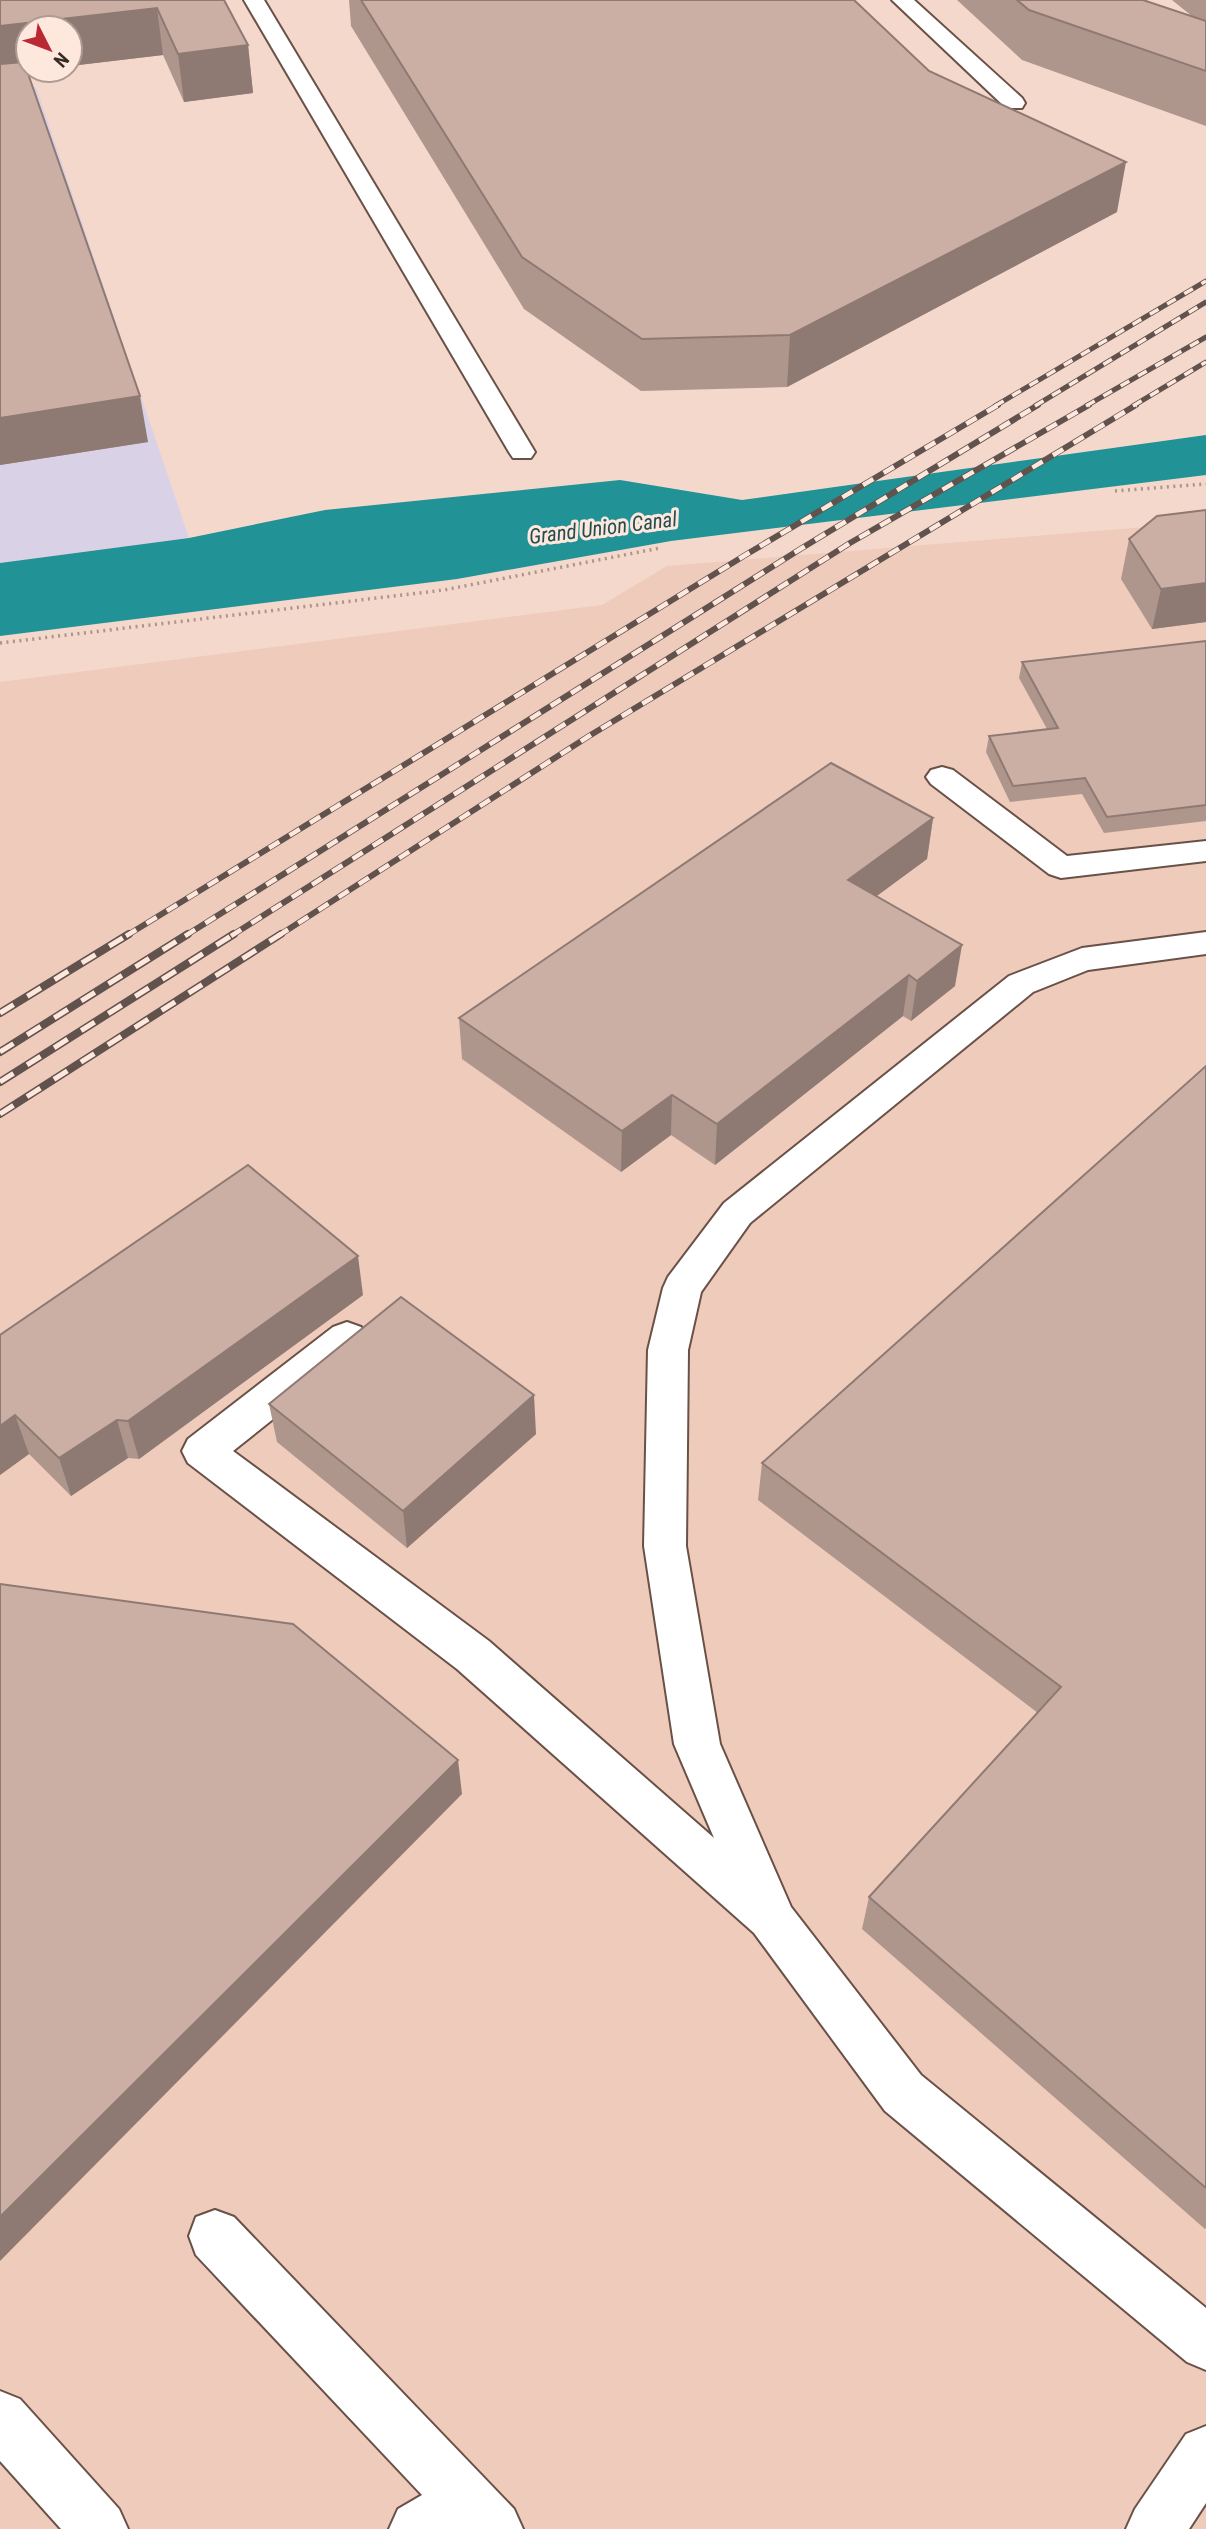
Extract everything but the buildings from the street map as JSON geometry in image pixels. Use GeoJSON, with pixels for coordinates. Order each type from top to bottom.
{"type":"FeatureCollection","features":[{"type":"Feature","properties":{"kind":"street"},"geometry":{"type":"LineString","coordinates":[[254,0],[522,452]]}},
{"type":"Feature","properties":{"kind":"street"},"geometry":{"type":"LineString","coordinates":[[902,0],[1014,103]]}},
{"type":"Feature","properties":{"kind":"street"},"geometry":{"type":"LineString","coordinates":[[942,777],[1061,867],[1206,850]]}},
{"type":"Feature","properties":{"kind":"street"},"geometry":{"type":"LineString","coordinates":[[775,1923],[697,1744],[665,1546],[668,1350],[682,1288],[718,1234],[737,1213],[1021,984],[1082,959],[1206,943]]}},
{"type":"Feature","properties":{"kind":"street"},"geometry":{"type":"LineString","coordinates":[[347,1338],[203,1451],[473,1654],[775,1923],[903,2093],[1206,2343]]}},
{"type":"Feature","properties":{"kind":"street"},"geometry":{"type":"LineString","coordinates":[[215,2236],[480,2515]]}},
{"type":"Feature","properties":{"kind":"street"},"geometry":{"type":"LineString","coordinates":[[0,2419],[99,2529]]}},
{"type":"Feature","properties":{"kind":"street"},"geometry":{"type":"LineString","coordinates":[[418,2529],[480,2515]]}},
{"type":"Feature","properties":{"kind":"path"},"geometry":{"type":"LineString","coordinates":[[1115,491],[1206,484]]}},
{"type":"Feature","properties":{"kind":"path"},"geometry":{"type":"LineString","coordinates":[[0,643],[444,590],[660,548]]}},
{"type":"Feature","properties":{"kind":"shaded area"},"geometry":{"type":"Polygon","coordinates":[[[36,87],[189,538],[0,563],[0,92],[36,87]]]}},
{"type":"Feature","properties":{"kind":"shaded area"},"geometry":{"type":"Polygon","coordinates":[[[1206,522],[1206,2529],[0,2529],[0,682],[602,605],[667,566],[1206,522]]]}},
{"type":"Feature","properties":{"kind":"water","name":"Grand Union Canal"},"geometry":{"type":"Polygon","coordinates":[[[1206,435],[1206,475],[671,541],[457,579],[0,636],[0,563],[189,538],[325,510],[620,480],[742,500],[1206,435]]]}},
{"type":"Feature","properties":{"kind":"railway"},"geometry":{"type":"LineString","coordinates":[[995,406],[1206,281]]}},
{"type":"Feature","properties":{"kind":"railway"},"geometry":{"type":"LineString","coordinates":[[1035,406],[1206,302]]}},
{"type":"Feature","properties":{"kind":"railway"},"geometry":{"type":"LineString","coordinates":[[1086,406],[1206,337]]}},
{"type":"Feature","properties":{"kind":"railway"},"geometry":{"type":"LineString","coordinates":[[1133,406],[1206,362]]}},
{"type":"Feature","properties":{"kind":"railway"},"geometry":{"type":"LineString","coordinates":[[126,936],[747,554],[998,405]]}},
{"type":"Feature","properties":{"kind":"railway"},"geometry":{"type":"LineString","coordinates":[[185,936],[802,548],[1038,405]]}},
{"type":"Feature","properties":{"kind":"railway"},"geometry":{"type":"LineString","coordinates":[[231,936],[850,543],[1089,405]]}},
{"type":"Feature","properties":{"kind":"railway"},"geometry":{"type":"LineString","coordinates":[[278,936],[589,736],[1136,405]]}},
{"type":"Feature","properties":{"kind":"railway"},"geometry":{"type":"LineString","coordinates":[[0,1013],[129,934]]}},
{"type":"Feature","properties":{"kind":"railway"},"geometry":{"type":"LineString","coordinates":[[0,1052],[188,934]]}},
{"type":"Feature","properties":{"kind":"railway"},"geometry":{"type":"LineString","coordinates":[[0,1082],[234,934]]}},
{"type":"Feature","properties":{"kind":"railway"},"geometry":{"type":"LineString","coordinates":[[0,1114],[281,934]]}}]}
